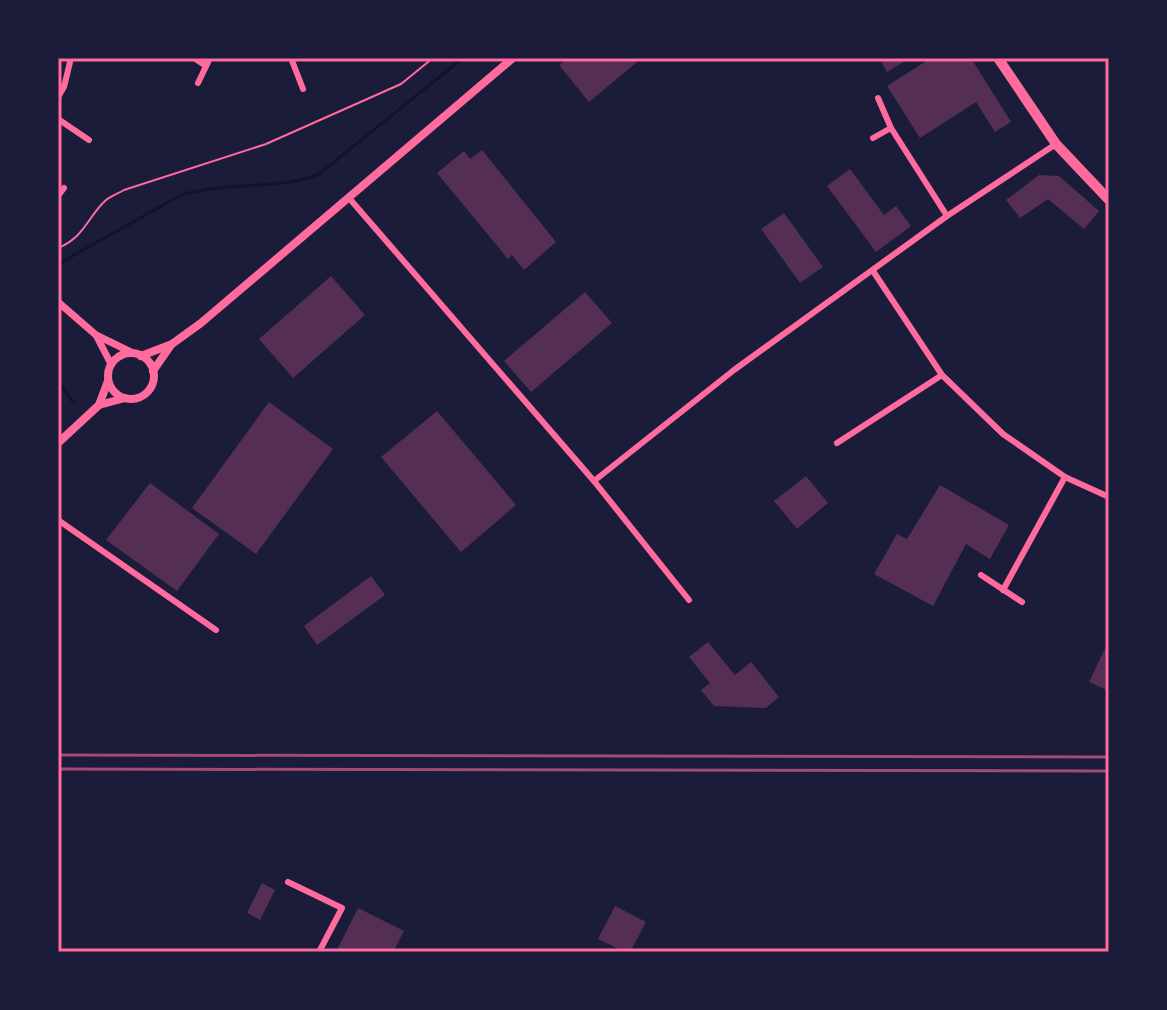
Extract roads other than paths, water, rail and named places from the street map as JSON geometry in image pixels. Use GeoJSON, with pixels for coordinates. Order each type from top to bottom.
{"type":"FeatureCollection","features":[{"type":"Feature","properties":{"kind":"highway"},"geometry":{"type":"LineString","coordinates":[[998,58],[1056,144],[1109,200]]}},
{"type":"Feature","properties":{"kind":"main road"},"geometry":{"type":"LineString","coordinates":[[108,381],[114,392],[126,398],[133,399],[146,392],[153,371],[172,344],[237,293],[513,58]]}},
{"type":"Feature","properties":{"kind":"main road"},"geometry":{"type":"LineString","coordinates":[[58,443],[99,405],[111,364],[121,356],[137,355],[172,344]]}},
{"type":"Feature","properties":{"kind":"main road"},"geometry":{"type":"LineString","coordinates":[[137,355],[153,371]]}},
{"type":"Feature","properties":{"kind":"main road"},"geometry":{"type":"LineString","coordinates":[[99,405],[126,398]]}},
{"type":"Feature","properties":{"kind":"street"},"geometry":{"type":"LineString","coordinates":[[58,97],[64,87],[71,58]]}},
{"type":"Feature","properties":{"kind":"street"},"geometry":{"type":"LineString","coordinates":[[194,58],[206,66]]}},
{"type":"Feature","properties":{"kind":"street"},"geometry":{"type":"LineString","coordinates":[[198,83],[210,58]]}},
{"type":"Feature","properties":{"kind":"street"},"geometry":{"type":"LineString","coordinates":[[291,58],[303,89]]}},
{"type":"Feature","properties":{"kind":"street"},"geometry":{"type":"LineString","coordinates":[[878,98],[891,128],[947,216]]}},
{"type":"Feature","properties":{"kind":"street"},"geometry":{"type":"LineString","coordinates":[[58,119],[89,140]]}},
{"type":"Feature","properties":{"kind":"street"},"geometry":{"type":"LineString","coordinates":[[873,138],[891,128]]}},
{"type":"Feature","properties":{"kind":"street"},"geometry":{"type":"LineString","coordinates":[[594,481],[734,370],[947,216],[1056,144]]}},
{"type":"Feature","properties":{"kind":"street"},"geometry":{"type":"LineString","coordinates":[[58,196],[64,188]]}},
{"type":"Feature","properties":{"kind":"street"},"geometry":{"type":"LineString","coordinates":[[349,198],[594,481],[689,600]]}},
{"type":"Feature","properties":{"kind":"street"},"geometry":{"type":"LineString","coordinates":[[873,271],[942,375],[1003,434],[1065,477],[1109,497]]}},
{"type":"Feature","properties":{"kind":"street"},"geometry":{"type":"LineString","coordinates":[[58,302],[96,335],[137,355]]}},
{"type":"Feature","properties":{"kind":"street"},"geometry":{"type":"LineString","coordinates":[[96,335],[111,364]]}},
{"type":"Feature","properties":{"kind":"street"},"geometry":{"type":"LineString","coordinates":[[837,443],[942,375]]}},
{"type":"Feature","properties":{"kind":"street"},"geometry":{"type":"LineString","coordinates":[[1003,590],[1065,477]]}},
{"type":"Feature","properties":{"kind":"street"},"geometry":{"type":"LineString","coordinates":[[58,520],[216,630]]}},
{"type":"Feature","properties":{"kind":"street"},"geometry":{"type":"LineString","coordinates":[[981,575],[1022,602]]}},
{"type":"Feature","properties":{"kind":"street"},"geometry":{"type":"LineString","coordinates":[[288,882],[342,908],[319,952]]}},
{"type":"Feature","properties":{"kind":"waterway"},"geometry":{"type":"LineString","coordinates":[[58,264],[181,195],[215,188],[285,182],[319,174],[463,58]]}},
{"type":"Feature","properties":{"kind":"waterway"},"geometry":{"type":"LineString","coordinates":[[58,381],[74,403]]}},
{"type":"Feature","properties":{"kind":"railway"},"geometry":{"type":"LineString","coordinates":[[58,755],[1109,757]]}},
{"type":"Feature","properties":{"kind":"railway"},"geometry":{"type":"LineString","coordinates":[[58,769],[1109,771]]}}]}
